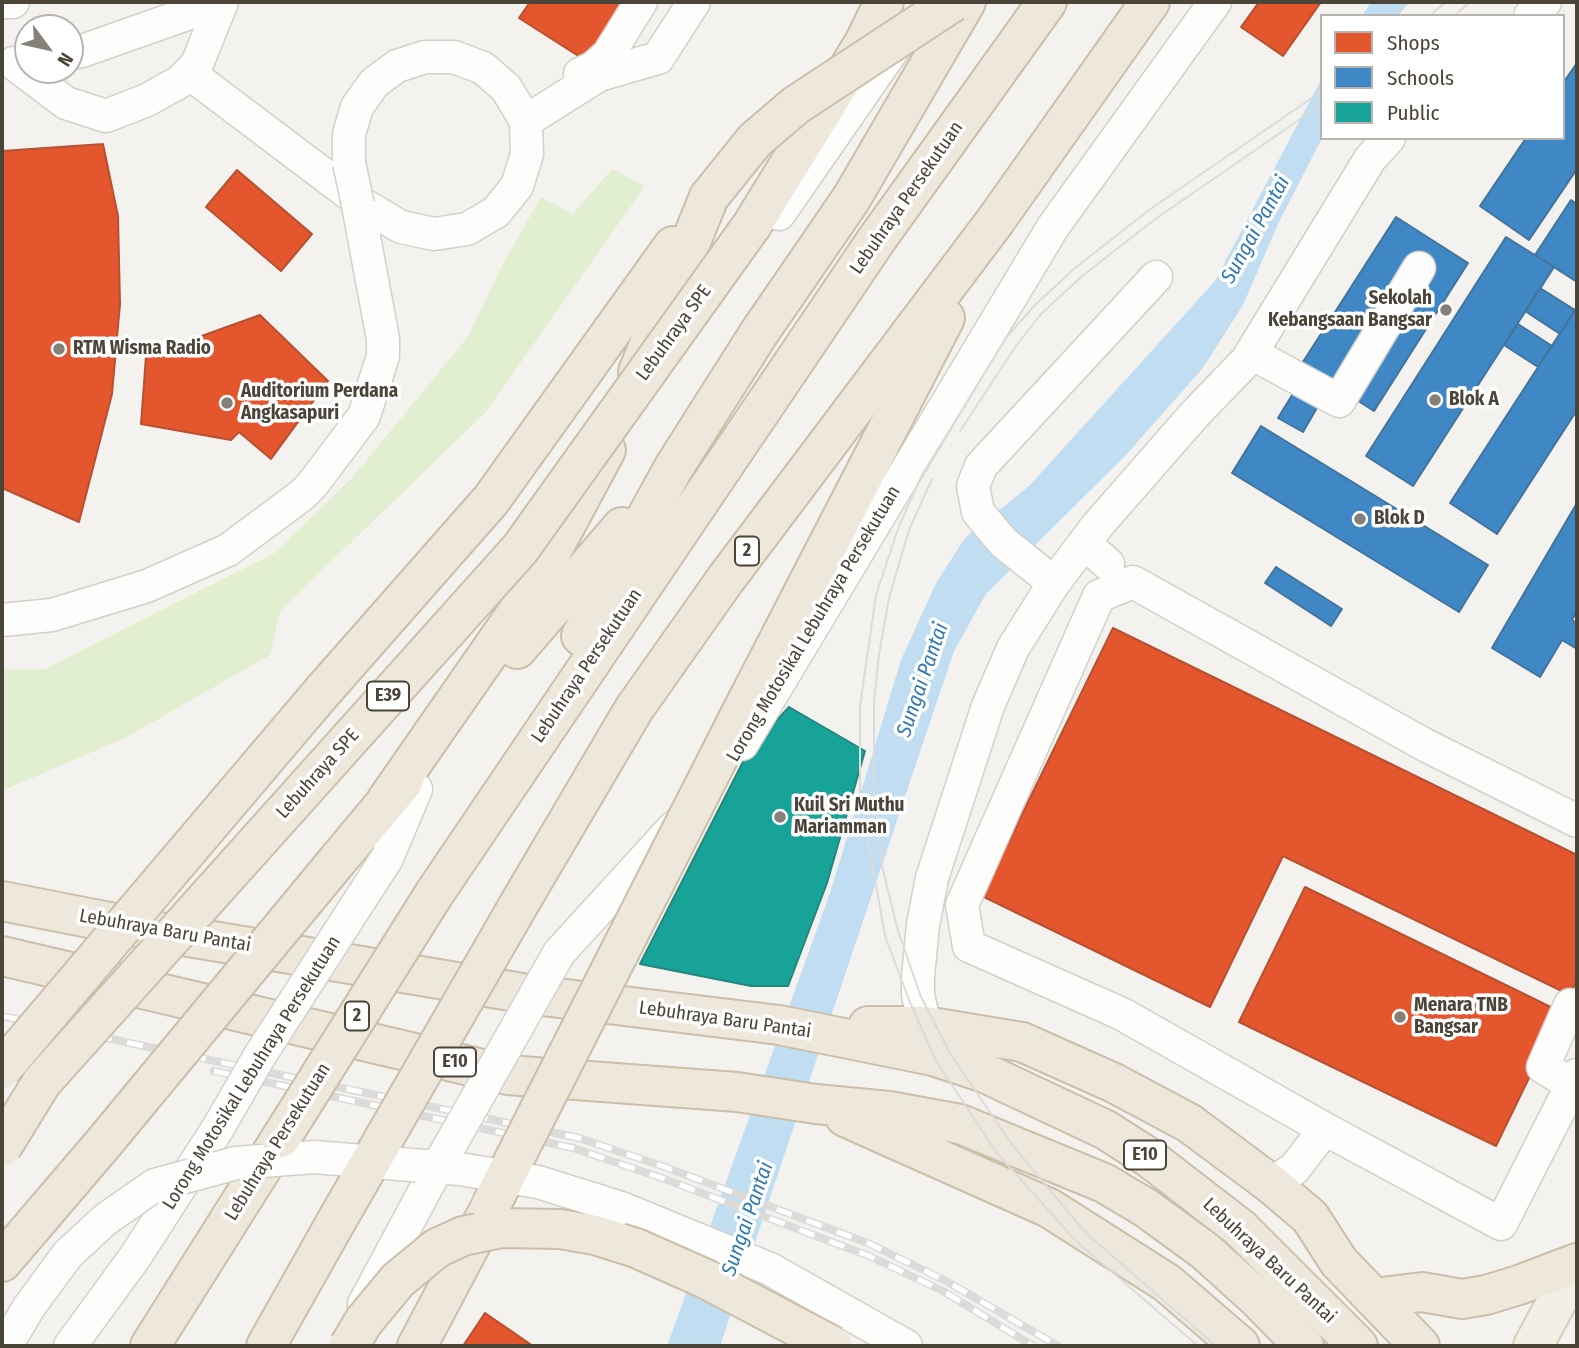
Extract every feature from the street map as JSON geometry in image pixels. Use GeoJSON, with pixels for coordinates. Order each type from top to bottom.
{"type":"FeatureCollection","features":[{"type":"Feature","properties":{"kind":"highway","name":"Lebuhraya SPE"},"geometry":{"type":"LineString","coordinates":[[2,1147],[42,1082],[520,549],[752,225],[864,43],[884,2]]}},
{"type":"Feature","properties":{"kind":"highway"},"geometry":{"type":"LineString","coordinates":[[401,795],[525,601],[609,445],[709,197],[755,140],[796,106],[953,2]]}},
{"type":"Feature","properties":{"kind":"highway"},"geometry":{"type":"LineString","coordinates":[[467,843],[674,467],[759,333],[851,199],[966,2]]}},
{"type":"Feature","properties":{"kind":"highway","name":"Lebuhraya Persekutuan"},"geometry":{"type":"LineString","coordinates":[[150,1346],[467,843],[870,250],[1047,2]]}},
{"type":"Feature","properties":{"kind":"highway","name":"2"},"geometry":{"type":"LineString","coordinates":[[265,1346],[634,709],[725,580],[996,220],[1150,2]]}},
{"type":"Feature","properties":{"kind":"highway","name":"E39"},"geometry":{"type":"LineString","coordinates":[[2,1069],[322,692],[491,500],[709,197]]}},
{"type":"Feature","properties":{"kind":"highway"},"geometry":{"type":"LineString","coordinates":[[417,1346],[996,220]]}},
{"type":"Feature","properties":{"kind":"highway"},"geometry":{"type":"LineString","coordinates":[[2,1262],[102,1146],[337,860],[401,795],[674,467]]}},
{"type":"Feature","properties":{"kind":"highway","name":"Lebuhraya Baru Pantai"},"geometry":{"type":"LineString","coordinates":[[2,901],[171,934],[521,992],[781,1025],[933,1056],[985,1073],[1106,1130],[1148,1157],[1240,1228],[1358,1346]]}},
{"type":"Feature","properties":{"kind":"highway","name":"Lebuhraya Baru Pantai"},"geometry":{"type":"LineString","coordinates":[[2,956],[508,1074],[737,1092],[909,1114],[960,1124],[1104,1183],[1146,1208],[1205,1251],[1304,1346]]}},
{"type":"Feature","properties":{"kind":"highway"},"geometry":{"type":"LineString","coordinates":[[781,1025],[916,1027],[1022,1042],[1114,1083],[1189,1124],[1310,1217],[1339,1262],[1420,1346]]}},
{"type":"Feature","properties":{"kind":"highway"},"geometry":{"type":"LineString","coordinates":[[816,1104],[1049,1208],[1167,1283],[1240,1346]]}},
{"type":"Feature","properties":{"kind":"highway"},"geometry":{"type":"LineString","coordinates":[[349,1346],[364,1321],[398,1280],[437,1248],[463,1236],[502,1228],[560,1229],[596,1235],[636,1248],[706,1279],[833,1346]]}},
{"type":"Feature","properties":{"kind":"highway"},"geometry":{"type":"LineString","coordinates":[[1374,1298],[1422,1292],[1462,1299],[1486,1295],[1577,1264]]}},
{"type":"Feature","properties":{"kind":"highway"},"geometry":{"type":"LineString","coordinates":[[1374,1298],[1404,1346]]}},
{"type":"Feature","properties":{"kind":"main road"},"geometry":{"type":"LineString","coordinates":[[1533,1346],[1577,1264]]}},
{"type":"Feature","properties":{"kind":"street"},"geometry":{"type":"LineString","coordinates":[[2,2],[13,2]]}},
{"type":"Feature","properties":{"kind":"street"},"geometry":{"type":"LineString","coordinates":[[84,50],[221,2]]}},
{"type":"Feature","properties":{"kind":"street"},"geometry":{"type":"LineString","coordinates":[[41,84],[66,103],[106,116],[146,100],[181,82],[197,64],[221,2]]}},
{"type":"Feature","properties":{"kind":"street"},"geometry":{"type":"LineString","coordinates":[[520,113],[593,68],[607,54],[641,2]]}},
{"type":"Feature","properties":{"kind":"street"},"geometry":{"type":"LineString","coordinates":[[520,113],[599,75],[658,58],[694,2]]}},
{"type":"Feature","properties":{"kind":"street"},"geometry":{"type":"LineString","coordinates":[[660,384],[927,2]]}},
{"type":"Feature","properties":{"kind":"street","name":"Lorong Motosikal Lebuhraya Persekutuan"},"geometry":{"type":"LineString","coordinates":[[342,1346],[559,953],[728,768],[1054,227],[1215,2]]}},
{"type":"Feature","properties":{"kind":"street"},"geometry":{"type":"LineString","coordinates":[[1532,14],[1545,2]]}},
{"type":"Feature","properties":{"kind":"street"},"geometry":{"type":"LineString","coordinates":[[2,620],[52,615],[147,586],[228,550],[302,495],[364,416],[383,356],[383,339],[358,205],[349,163],[349,134],[357,107],[373,83],[397,66],[425,57],[454,57],[483,68],[506,88],[520,113],[527,154],[517,186],[496,212],[467,229],[434,234],[401,228],[364,205],[188,73]]}},
{"type":"Feature","properties":{"kind":"street"},"geometry":{"type":"LineString","coordinates":[[916,1027],[918,976],[932,878],[995,709],[1013,648],[1054,583],[1084,542],[1251,353],[1370,159],[1387,140]]}},
{"type":"Feature","properties":{"kind":"street"},"geometry":{"type":"LineString","coordinates":[[1251,353],[1339,401],[1419,268]]}},
{"type":"Feature","properties":{"kind":"street"},"geometry":{"type":"LineString","coordinates":[[1054,583],[1003,542],[978,512],[973,486],[981,466],[1156,277]]}},
{"type":"Feature","properties":{"kind":"street"},"geometry":{"type":"LineString","coordinates":[[1084,542],[1108,564]]}},
{"type":"Feature","properties":{"kind":"street"},"geometry":{"type":"LineString","coordinates":[[1564,823],[1133,583],[1099,596],[962,905],[969,946],[1122,1014],[1317,1139],[1501,1224],[1575,1080],[1543,1067],[1570,1005],[1577,1008]]}},
{"type":"Feature","properties":{"kind":"street","name":"Lorong Motosikal Lebuhraya Persekutuan"},"geometry":{"type":"LineString","coordinates":[[70,1346],[135,1257],[387,858],[401,795]]}},
{"type":"Feature","properties":{"kind":"street"},"geometry":{"type":"LineString","coordinates":[[1270,1184],[1294,1169],[1317,1139]]}},
{"type":"Feature","properties":{"kind":"street"},"geometry":{"type":"LineString","coordinates":[[1310,1217],[1306,1174],[1317,1139]]}},
{"type":"Feature","properties":{"kind":"street"},"geometry":{"type":"LineString","coordinates":[[6,1346],[29,1307],[68,1254],[106,1219],[155,1185],[236,1163],[314,1157],[460,1169],[525,1180],[621,1208],[770,1269],[906,1346]]}},
{"type":"Feature","properties":{"kind":"green space"},"geometry":{"type":"Polygon","coordinates":[[[612,169],[645,186],[485,413],[280,611],[270,655],[127,737],[2,791],[2,669],[45,669],[273,554],[351,479],[467,338],[503,264],[541,197],[573,214],[612,169]]]}},
{"type":"Feature","properties":{"kind":"water"},"geometry":{"type":"Polygon","coordinates":[[[1371,2],[1409,2],[1400,14],[1363,14],[1371,2]]]}},
{"type":"Feature","properties":{"kind":"water","name":"Sungai Pantai"},"geometry":{"type":"Polygon","coordinates":[[[1320,82],[1321,140],[1278,224],[1243,305],[1202,369],[1126,455],[986,594],[954,651],[720,1346],[667,1346],[831,890],[901,660],[936,583],[965,538],[1030,485],[1215,281],[1320,82]]]}},
{"type":"Feature","properties":{"kind":"building: Shops"},"geometry":{"type":"Polygon","coordinates":[[[530,2],[635,2],[594,66],[519,18],[530,2]]]}},
{"type":"Feature","properties":{"kind":"building: Shops"},"geometry":{"type":"Polygon","coordinates":[[[1259,2],[1321,2],[1283,56],[1241,27],[1259,2]]]}},
{"type":"Feature","properties":{"kind":"building: Shops","name":"RTM Wisma Radio"},"geometry":{"type":"Polygon","coordinates":[[[103,144],[118,216],[120,304],[112,394],[79,522],[2,488],[2,151],[103,144]]]}},
{"type":"Feature","properties":{"kind":"building: Shops"},"geometry":{"type":"Polygon","coordinates":[[[237,170],[312,234],[281,271],[206,207],[237,170]]]}},
{"type":"Feature","properties":{"kind":"building: Shops","name":"Auditorium Perdana Angkasapuri"},"geometry":{"type":"Polygon","coordinates":[[[260,315],[328,381],[271,459],[239,432],[231,440],[141,424],[146,356],[260,315]]]}},
{"type":"Feature","properties":{"kind":"building: Shops"},"geometry":{"type":"Polygon","coordinates":[[[1113,628],[1577,855],[1577,980],[1570,995],[1283,856],[1210,1007],[982,896],[1113,628]]]}},
{"type":"Feature","properties":{"kind":"building: Shops","name":"Menara TNB Bangsar"},"geometry":{"type":"Polygon","coordinates":[[[1305,887],[1561,1012],[1496,1146],[1239,1022],[1305,887]]]}},
{"type":"Feature","properties":{"kind":"building: Shops"},"geometry":{"type":"Polygon","coordinates":[[[485,1313],[533,1346],[463,1346],[485,1313]]]}},
{"type":"Feature","properties":{"kind":"building: Schools"},"geometry":{"type":"Polygon","coordinates":[[[1577,63],[1577,169],[1529,240],[1480,206],[1525,140],[1565,140],[1565,80],[1577,63]]]}},
{"type":"Feature","properties":{"kind":"building: Schools"},"geometry":{"type":"Polygon","coordinates":[[[1571,200],[1577,204],[1577,282],[1535,255],[1571,200]]]}},
{"type":"Feature","properties":{"kind":"building: Schools"},"geometry":{"type":"Polygon","coordinates":[[[1396,217],[1468,263],[1374,411],[1301,365],[1396,217]]]}},
{"type":"Feature","properties":{"kind":"building: Schools","name":"Blok A"},"geometry":{"type":"Polygon","coordinates":[[[1506,237],[1554,267],[1413,486],[1366,456],[1506,237]]]}},
{"type":"Feature","properties":{"kind":"building: Schools"},"geometry":{"type":"Polygon","coordinates":[[[1540,288],[1575,310],[1560,334],[1525,311],[1540,288]]]}},
{"type":"Feature","properties":{"kind":"building: Schools"},"geometry":{"type":"Polygon","coordinates":[[[1577,307],[1577,410],[1497,534],[1450,503],[1577,307]]]}},
{"type":"Feature","properties":{"kind":"building: Schools"},"geometry":{"type":"Polygon","coordinates":[[[1518,324],[1552,346],[1538,367],[1504,345],[1518,324]]]}},
{"type":"Feature","properties":{"kind":"building: Schools"},"geometry":{"type":"Polygon","coordinates":[[[1294,392],[1318,406],[1303,432],[1278,418],[1294,392]]]}},
{"type":"Feature","properties":{"kind":"building: Schools","name":"Blok D"},"geometry":{"type":"Polygon","coordinates":[[[1261,426],[1488,565],[1459,612],[1232,473],[1261,426]]]}},
{"type":"Feature","properties":{"kind":"building: Schools"},"geometry":{"type":"Polygon","coordinates":[[[1577,503],[1577,611],[1572,620],[1577,623],[1577,649],[1562,640],[1540,677],[1492,648],[1577,503]]]}},
{"type":"Feature","properties":{"kind":"building: Schools"},"geometry":{"type":"Polygon","coordinates":[[[1276,567],[1342,609],[1331,626],[1265,583],[1276,567]]]}},
{"type":"Feature","properties":{"kind":"building: Public","name":"Kuil Sri Muthu Mariamman"},"geometry":{"type":"Polygon","coordinates":[[[789,707],[865,751],[827,883],[788,986],[751,986],[640,964],[749,750],[789,707]]]}},
{"type":"Feature","properties":{"kind":"tram line"},"geometry":{"type":"LineString","coordinates":[[1431,14],[1446,2]]}},
{"type":"Feature","properties":{"kind":"tram line"},"geometry":{"type":"LineString","coordinates":[[1456,14],[1470,2]]}},
{"type":"Feature","properties":{"kind":"tram line"},"geometry":{"type":"LineString","coordinates":[[1198,1346],[1076,1241],[997,1153],[936,1061],[885,936],[860,793],[860,706],[876,595],[899,526],[922,475],[1006,338],[1034,306],[1075,268],[1149,210],[1320,92]]}},
{"type":"Feature","properties":{"kind":"tram line"},"geometry":{"type":"LineString","coordinates":[[960,431],[1016,346],[1041,314],[1081,277],[1154,220],[1320,105]]}},
{"type":"Feature","properties":{"kind":"tram line"},"geometry":{"type":"LineString","coordinates":[[932,479],[909,530],[889,598],[874,702],[874,786],[882,866],[898,931],[921,997],[951,1055],[1013,1146],[1086,1233],[1216,1346]]}},
{"type":"Feature","properties":{"kind":"railway"},"geometry":{"type":"LineString","coordinates":[[2,1016],[579,1138],[665,1167],[870,1244],[946,1281],[1058,1346]]}},
{"type":"Feature","properties":{"kind":"railway"},"geometry":{"type":"LineString","coordinates":[[214,1071],[573,1148],[662,1178],[869,1256],[943,1291],[1033,1346]]}},
{"type":"Feature","properties":{"kind":"place","name":"Sekolah Kebangsaan Bangsar"},"geometry":{"type":"Point","coordinates":[1446,310]}},
{"type":"Feature","properties":{"kind":"place","name":"RTM Wisma Radio"},"geometry":{"type":"Point","coordinates":[59,349]}},
{"type":"Feature","properties":{"kind":"place","name":"Blok A"},"geometry":{"type":"Point","coordinates":[1435,400]}},
{"type":"Feature","properties":{"kind":"place","name":"Auditorium Perdana Angkasapuri"},"geometry":{"type":"Point","coordinates":[227,403]}},
{"type":"Feature","properties":{"kind":"place","name":"Blok D"},"geometry":{"type":"Point","coordinates":[1360,519]}},
{"type":"Feature","properties":{"kind":"place","name":"Kuil Sri Muthu Mariamman"},"geometry":{"type":"Point","coordinates":[780,817]}},
{"type":"Feature","properties":{"kind":"place","name":"Menara TNB Bangsar"},"geometry":{"type":"Point","coordinates":[1400,1017]}}]}
